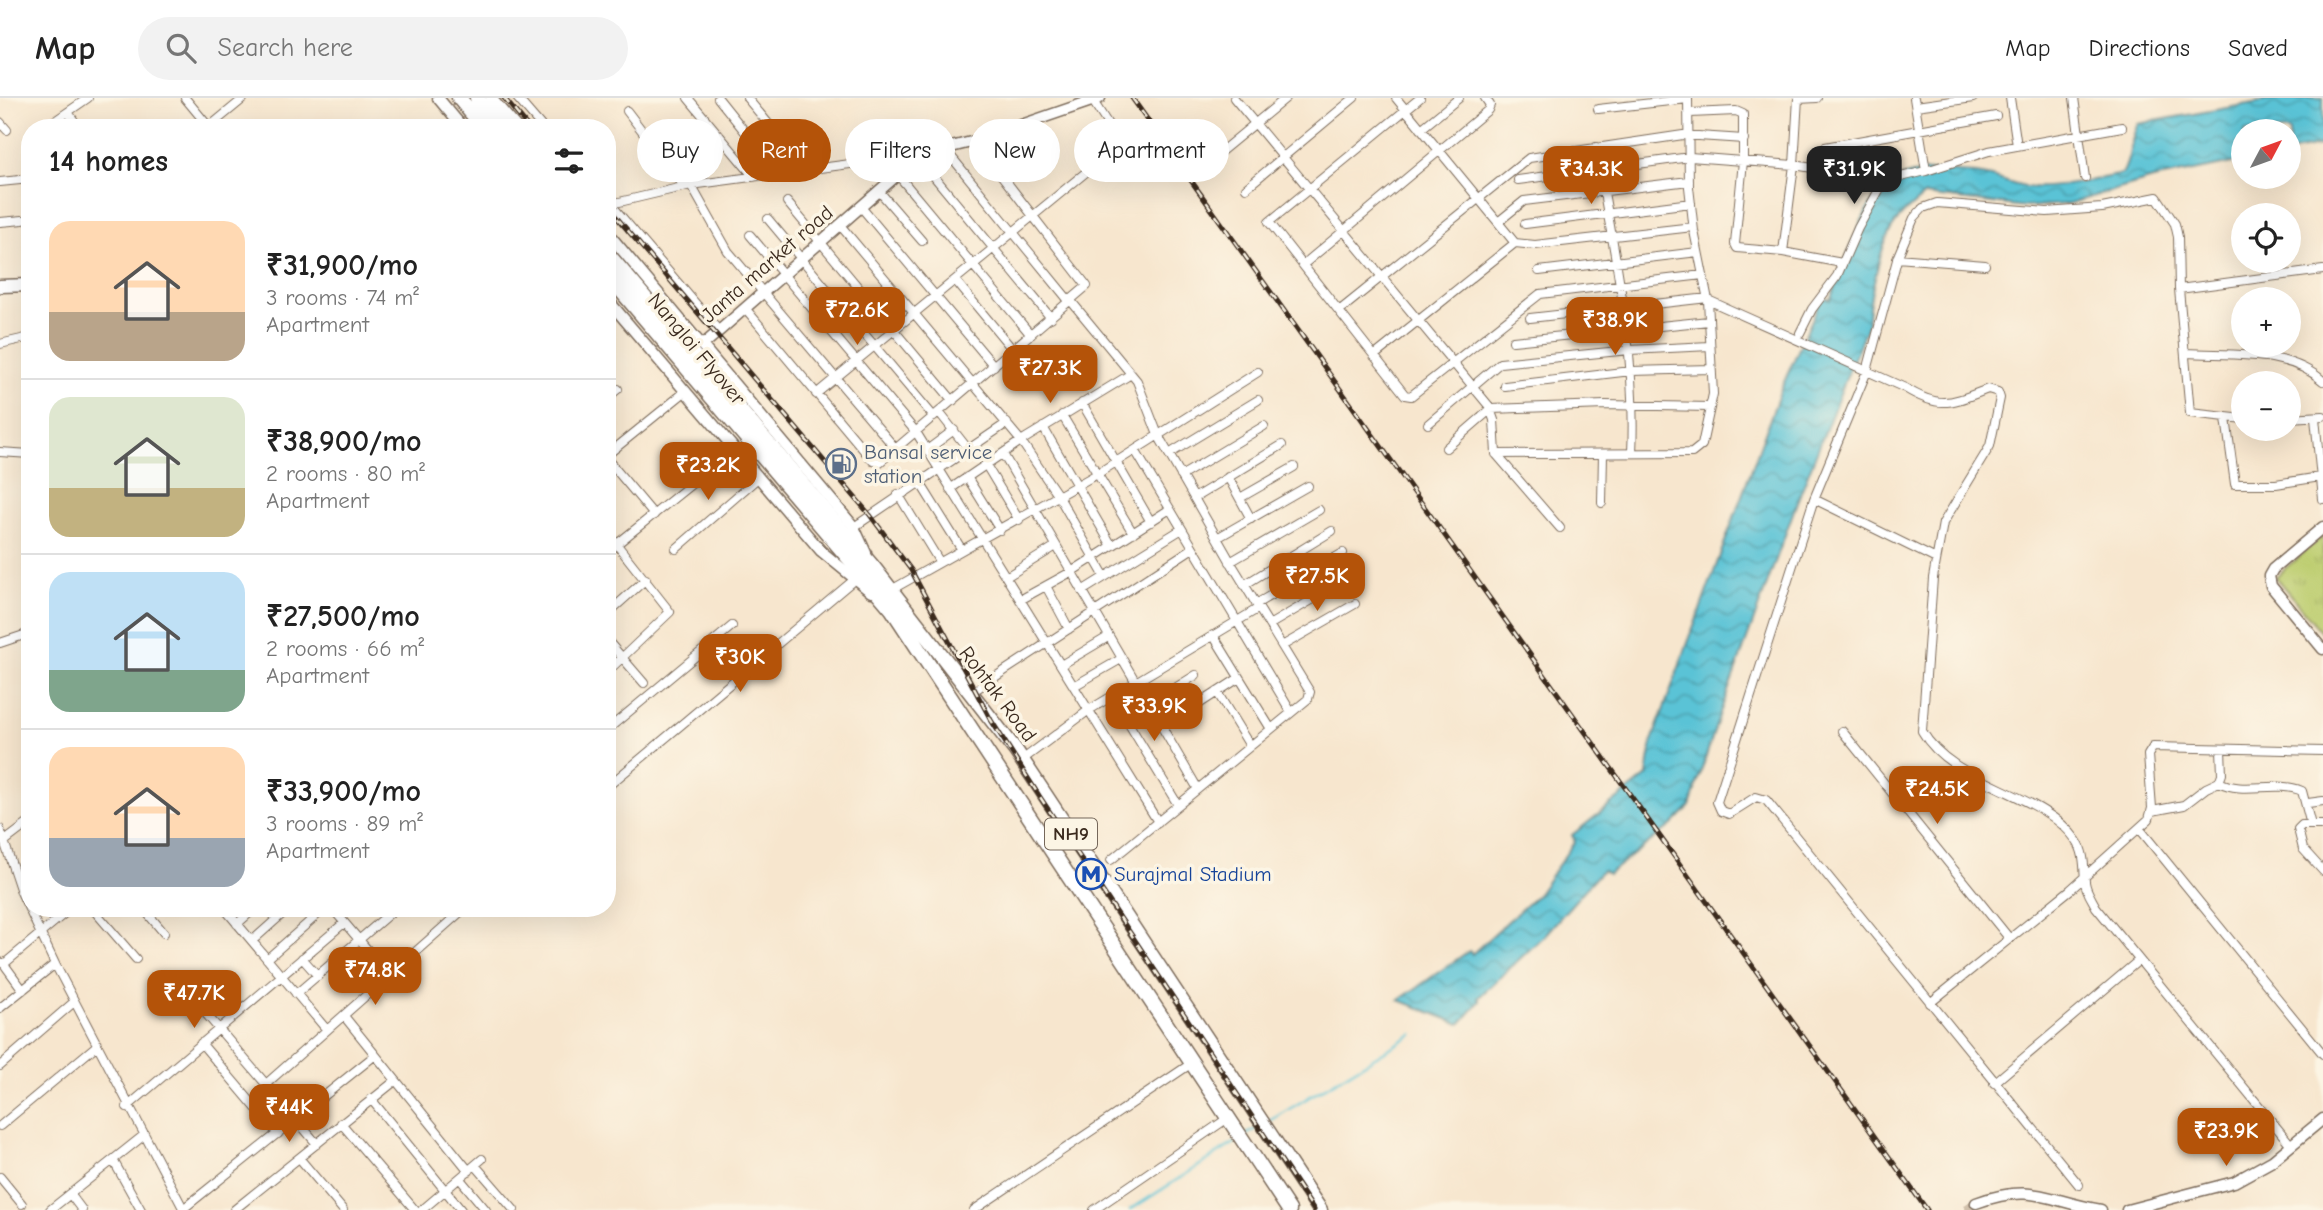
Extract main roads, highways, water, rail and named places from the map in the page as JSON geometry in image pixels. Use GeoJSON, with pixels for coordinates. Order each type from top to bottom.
{"type":"FeatureCollection","features":[{"type":"Feature","properties":{"kind":"highway"},"geometry":{"type":"LineString","coordinates":[[458,98],[476,119]]}},
{"type":"Feature","properties":{"kind":"highway"},"geometry":{"type":"LineString","coordinates":[[477,98],[494,119]]}},
{"type":"Feature","properties":{"kind":"highway","name":"Nangloi Flyover"},"geometry":{"type":"LineString","coordinates":[[616,264],[873,567]]}},
{"type":"Feature","properties":{"kind":"highway","name":"Nangloi Flyover"},"geometry":{"type":"LineString","coordinates":[[616,284],[845,535],[892,609]]}},
{"type":"Feature","properties":{"kind":"highway","name":"Rohtak Road"},"geometry":{"type":"LineString","coordinates":[[873,567],[1022,760],[1320,1210]]}},
{"type":"Feature","properties":{"kind":"highway","name":"Rohtak Road"},"geometry":{"type":"LineString","coordinates":[[892,609],[1290,1210]]}},
{"type":"Feature","properties":{"kind":"main road"},"geometry":{"type":"LineString","coordinates":[[0,285],[21,285]]}},
{"type":"Feature","properties":{"kind":"water"},"geometry":{"type":"Polygon","coordinates":[[[2282,98],[2323,98],[2323,145],[2301,150],[2301,119],[2231,119],[2231,163],[2153,179],[2067,204],[2026,207],[1925,195],[1901,216],[1886,239],[1872,290],[1868,323],[1797,502],[1720,713],[1690,806],[1673,824],[1608,874],[1602,870],[1543,937],[1478,998],[1480,1001],[1460,1024],[1399,1000],[1469,951],[1472,954],[1538,894],[1575,841],[1572,835],[1647,776],[1652,741],[1781,389],[1822,297],[1830,300],[1859,225],[1874,198],[1893,181],[1935,171],[1979,175],[2022,186],[2039,187],[2075,184],[2122,174],[2138,124],[2282,98]]]}},
{"type":"Feature","properties":{"kind":"waterway"},"geometry":{"type":"LineString","coordinates":[[1268,1122],[1413,1034]]}},
{"type":"Feature","properties":{"kind":"waterway"},"geometry":{"type":"LineString","coordinates":[[1244,1136],[1260,1127]]}},
{"type":"Feature","properties":{"kind":"waterway"},"geometry":{"type":"LineString","coordinates":[[1130,1210],[1236,1142]]}},
{"type":"Feature","properties":{"kind":"tunnel"},"geometry":{"type":"LineString","coordinates":[[1966,1210],[1976,1203]]}},
{"type":"Feature","properties":{"kind":"railway"},"geometry":{"type":"LineString","coordinates":[[504,98],[522,119]]}},
{"type":"Feature","properties":{"kind":"railway"},"geometry":{"type":"LineString","coordinates":[[1132,98],[1927,1210]]}},
{"type":"Feature","properties":{"kind":"railway"},"geometry":{"type":"LineString","coordinates":[[616,217],[870,515],[911,570],[991,720],[1314,1210]]}},
{"type":"Feature","properties":{"kind":"place","name":"Bansal service station"},"geometry":{"type":"Point","coordinates":[841,464]}},
{"type":"Feature","properties":{"kind":"place","name":"Surajmal Stadium"},"geometry":{"type":"Point","coordinates":[1091,874]}}]}
